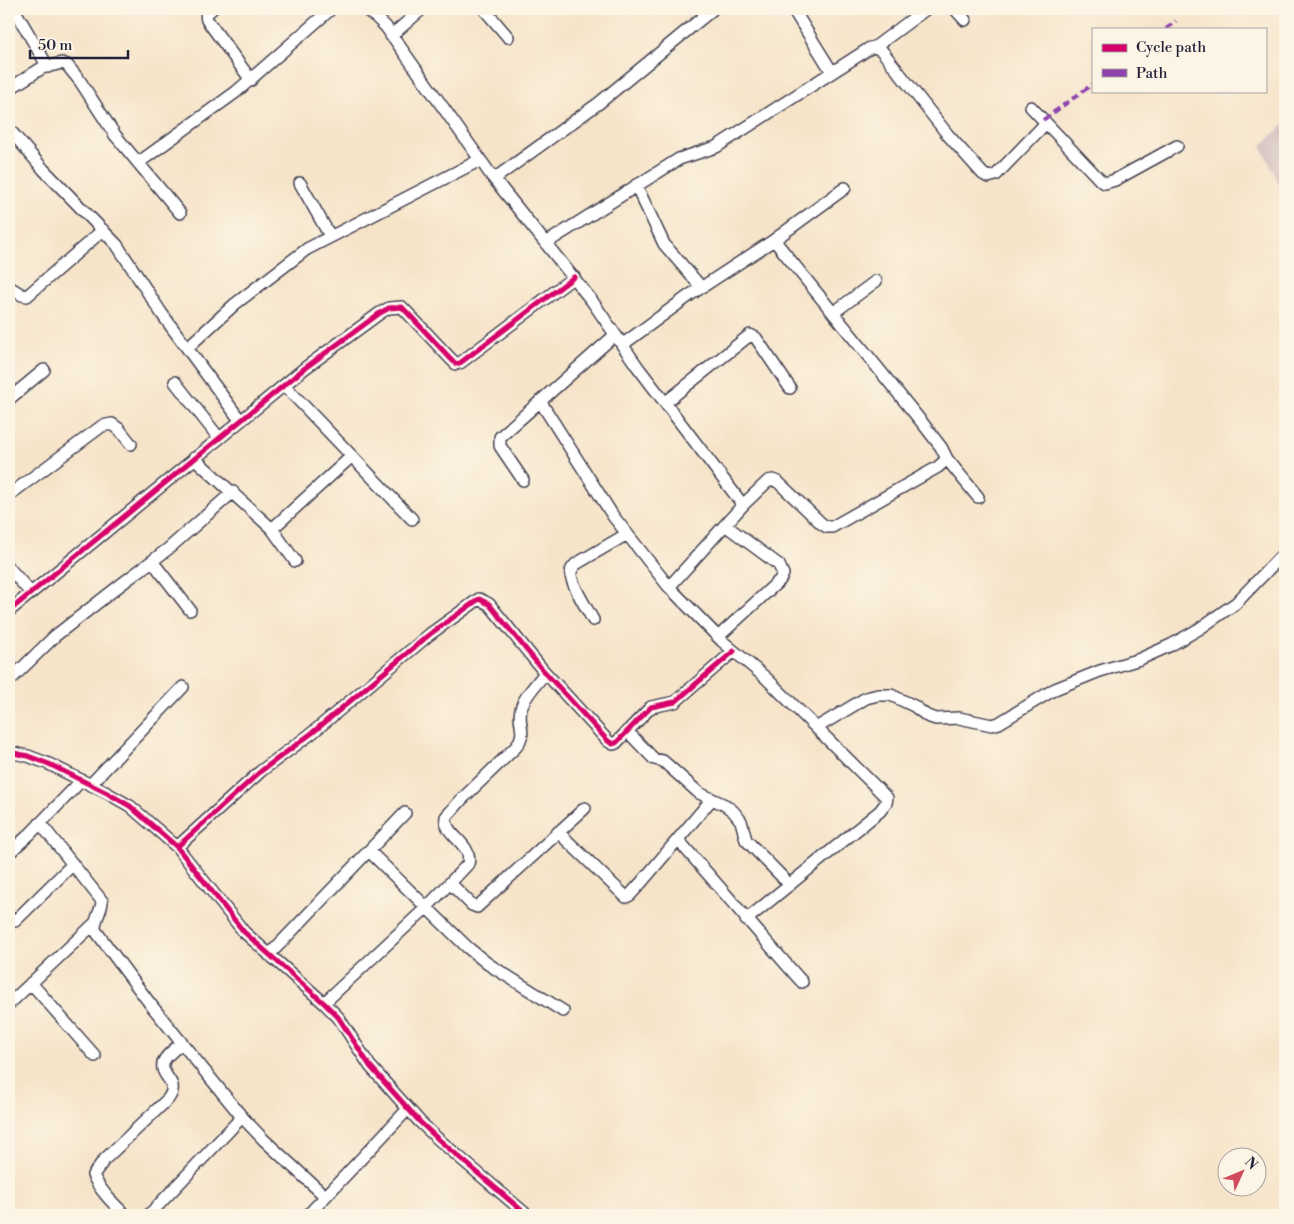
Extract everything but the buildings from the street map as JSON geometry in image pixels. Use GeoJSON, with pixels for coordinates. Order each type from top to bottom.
{"type":"FeatureCollection","features":[{"type":"Feature","properties":{"kind":"street"},"geometry":{"type":"LineString","coordinates":[[14,9],[48,67]]}},
{"type":"Feature","properties":{"kind":"street"},"geometry":{"type":"LineString","coordinates":[[212,9],[207,13],[207,20],[251,80]]}},
{"type":"Feature","properties":{"kind":"street"},"geometry":{"type":"LineString","coordinates":[[138,164],[251,80],[331,9]]}},
{"type":"Feature","properties":{"kind":"street"},"geometry":{"type":"LineString","coordinates":[[365,9],[377,18],[391,36],[494,179],[574,277],[622,345],[743,505]]}},
{"type":"Feature","properties":{"kind":"street"},"geometry":{"type":"LineString","coordinates":[[391,36],[422,9]]}},
{"type":"Feature","properties":{"kind":"street"},"geometry":{"type":"LineString","coordinates":[[484,9],[508,37]]}},
{"type":"Feature","properties":{"kind":"street"},"geometry":{"type":"LineString","coordinates":[[494,179],[599,102],[713,9]]}},
{"type":"Feature","properties":{"kind":"street"},"geometry":{"type":"LineString","coordinates":[[793,9],[832,72]]}},
{"type":"Feature","properties":{"kind":"street"},"geometry":{"type":"LineString","coordinates":[[546,243],[679,159],[716,147],[870,48],[875,47],[926,9]]}},
{"type":"Feature","properties":{"kind":"street"},"geometry":{"type":"LineString","coordinates":[[955,9],[964,20]]}},
{"type":"Feature","properties":{"kind":"street"},"geometry":{"type":"LineString","coordinates":[[875,47],[882,51],[948,135],[983,174],[988,177],[996,175],[1046,123]]}},
{"type":"Feature","properties":{"kind":"street"},"geometry":{"type":"LineString","coordinates":[[9,89],[42,68],[62,63],[70,68],[115,136],[180,213]]}},
{"type":"Feature","properties":{"kind":"street"},"geometry":{"type":"LineString","coordinates":[[1031,107],[1105,183],[1115,180],[1177,146]]}},
{"type":"Feature","properties":{"kind":"street"},"geometry":{"type":"LineString","coordinates":[[9,129],[44,170],[103,230],[125,257],[162,314],[188,346],[240,420]]}},
{"type":"Feature","properties":{"kind":"street"},"geometry":{"type":"LineString","coordinates":[[188,346],[235,304],[306,249],[480,160]]}},
{"type":"Feature","properties":{"kind":"street"},"geometry":{"type":"LineString","coordinates":[[300,183],[330,236]]}},
{"type":"Feature","properties":{"kind":"street"},"geometry":{"type":"LineString","coordinates":[[636,185],[664,244],[701,287]]}},
{"type":"Feature","properties":{"kind":"street"},"geometry":{"type":"LineString","coordinates":[[622,345],[701,287],[774,240],[844,188]]}},
{"type":"Feature","properties":{"kind":"street"},"geometry":{"type":"LineString","coordinates":[[9,286],[22,295],[27,296],[103,230]]}},
{"type":"Feature","properties":{"kind":"street"},"geometry":{"type":"LineString","coordinates":[[774,240],[924,425],[941,447],[947,459],[978,497]]}},
{"type":"Feature","properties":{"kind":"street"},"geometry":{"type":"LineString","coordinates":[[9,611],[144,502],[240,420],[380,314],[396,307],[402,307],[456,364],[460,364],[574,277]]}},
{"type":"Feature","properties":{"kind":"street"},"geometry":{"type":"LineString","coordinates":[[833,313],[876,282]]}},
{"type":"Feature","properties":{"kind":"street"},"geometry":{"type":"LineString","coordinates":[[523,480],[500,446],[500,437],[615,335]]}},
{"type":"Feature","properties":{"kind":"street"},"geometry":{"type":"LineString","coordinates":[[666,402],[750,335],[756,338],[790,388]]}},
{"type":"Feature","properties":{"kind":"street"},"geometry":{"type":"LineString","coordinates":[[9,399],[44,370]]}},
{"type":"Feature","properties":{"kind":"street"},"geometry":{"type":"LineString","coordinates":[[174,382],[219,438]]}},
{"type":"Feature","properties":{"kind":"street"},"geometry":{"type":"LineString","coordinates":[[284,385],[412,518]]}},
{"type":"Feature","properties":{"kind":"street"},"geometry":{"type":"LineString","coordinates":[[540,401],[594,488],[669,588],[718,637],[766,678],[887,798],[880,811],[746,920]]}},
{"type":"Feature","properties":{"kind":"street"},"geometry":{"type":"LineString","coordinates":[[9,495],[102,426],[112,424],[131,444]]}},
{"type":"Feature","properties":{"kind":"street"},"geometry":{"type":"LineString","coordinates":[[272,528],[352,456]]}},
{"type":"Feature","properties":{"kind":"street"},"geometry":{"type":"LineString","coordinates":[[194,458],[272,528],[294,561]]}},
{"type":"Feature","properties":{"kind":"street"},"geometry":{"type":"LineString","coordinates":[[669,588],[743,505],[768,481],[778,482],[822,524],[832,527],[938,467],[947,459]]}},
{"type":"Feature","properties":{"kind":"street"},"geometry":{"type":"LineString","coordinates":[[9,681],[55,636],[152,561],[233,492]]}},
{"type":"Feature","properties":{"kind":"street"},"geometry":{"type":"LineString","coordinates":[[718,637],[780,580],[784,574],[779,565],[725,526]]}},
{"type":"Feature","properties":{"kind":"street"},"geometry":{"type":"LineString","coordinates":[[593,620],[574,582],[571,574],[572,568],[582,560],[627,534]]}},
{"type":"Feature","properties":{"kind":"street"},"geometry":{"type":"LineString","coordinates":[[816,728],[866,698],[878,695],[892,696],[914,706],[927,716],[959,718],[992,725],[1000,723],[1055,689],[1100,671],[1140,659],[1171,645],[1199,629],[1236,603],[1285,552]]}},
{"type":"Feature","properties":{"kind":"street"},"geometry":{"type":"LineString","coordinates":[[152,561],[190,610]]}},
{"type":"Feature","properties":{"kind":"street"},"geometry":{"type":"LineString","coordinates":[[9,568],[31,593]]}},
{"type":"Feature","properties":{"kind":"street"},"geometry":{"type":"LineString","coordinates":[[177,847],[262,772],[312,733],[430,634],[479,599],[490,604],[545,673],[608,741],[613,744],[651,707],[675,702],[734,651]]}},
{"type":"Feature","properties":{"kind":"street"},"geometry":{"type":"LineString","coordinates":[[324,1003],[427,907],[468,864],[470,858],[468,851],[447,825],[446,817],[521,740],[520,712],[522,705],[545,673]]}},
{"type":"Feature","properties":{"kind":"street"},"geometry":{"type":"LineString","coordinates":[[9,853],[86,783],[183,687]]}},
{"type":"Feature","properties":{"kind":"street"},"geometry":{"type":"LineString","coordinates":[[627,731],[654,759],[666,764],[699,793],[725,805],[736,815],[741,821],[746,840],[790,886]]}},
{"type":"Feature","properties":{"kind":"street"},"geometry":{"type":"LineString","coordinates":[[9,752],[35,759],[130,806],[177,847],[244,932],[338,1017],[370,1066],[408,1109],[438,1139],[528,1215]]}},
{"type":"Feature","properties":{"kind":"street"},"geometry":{"type":"LineString","coordinates":[[558,832],[626,897],[635,890],[712,799]]}},
{"type":"Feature","properties":{"kind":"street"},"geometry":{"type":"LineString","coordinates":[[450,883],[472,906],[477,907],[585,808]]}},
{"type":"Feature","properties":{"kind":"street"},"geometry":{"type":"LineString","coordinates":[[269,955],[405,813]]}},
{"type":"Feature","properties":{"kind":"street"},"geometry":{"type":"LineString","coordinates":[[9,1004],[95,923],[102,907],[102,901],[40,823]]}},
{"type":"Feature","properties":{"kind":"street"},"geometry":{"type":"LineString","coordinates":[[678,840],[802,982]]}},
{"type":"Feature","properties":{"kind":"street"},"geometry":{"type":"LineString","coordinates":[[369,851],[467,947],[513,982],[563,1011]]}},
{"type":"Feature","properties":{"kind":"street"},"geometry":{"type":"LineString","coordinates":[[15,921],[73,864]]}},
{"type":"Feature","properties":{"kind":"street"},"geometry":{"type":"LineString","coordinates":[[95,923],[96,930],[104,941],[182,1043],[242,1117],[264,1140],[326,1196]]}},
{"type":"Feature","properties":{"kind":"street"},"geometry":{"type":"LineString","coordinates":[[31,983],[95,1056]]}},
{"type":"Feature","properties":{"kind":"street"},"geometry":{"type":"LineString","coordinates":[[125,1215],[104,1193],[94,1175],[104,1160],[173,1093],[173,1087],[163,1064],[166,1058],[182,1043]]}},
{"type":"Feature","properties":{"kind":"street"},"geometry":{"type":"LineString","coordinates":[[308,1215],[408,1109]]}},
{"type":"Feature","properties":{"kind":"street"},"geometry":{"type":"LineString","coordinates":[[149,1215],[242,1117]]}},
{"type":"Feature","properties":{"kind":"shaded area"},"geometry":{"type":"Polygon","coordinates":[[[1285,123],[1285,197],[1261,146],[1285,123]]]}},
{"type":"Feature","properties":{"kind":"marked path"},"geometry":{"type":"LineString","coordinates":[[1167,28],[1176,21]]}},
{"type":"Feature","properties":{"kind":"marked path"},"geometry":{"type":"LineString","coordinates":[[1043,120],[1092,85]]}},
{"type":"Feature","properties":{"kind":"cycle path"},"geometry":{"type":"LineString","coordinates":[[9,611],[305,368],[380,313],[389,308],[402,307],[456,364],[460,363],[574,277]]}},
{"type":"Feature","properties":{"kind":"cycle path"},"geometry":{"type":"LineString","coordinates":[[177,847],[261,771],[312,733],[430,634],[479,599],[489,604],[542,669],[608,741],[613,744],[651,707],[675,702],[734,651]]}},
{"type":"Feature","properties":{"kind":"cycle path"},"geometry":{"type":"LineString","coordinates":[[9,752],[28,756],[49,764],[130,806],[177,847],[244,932],[338,1017],[370,1066],[420,1122],[527,1215]]}}]}
